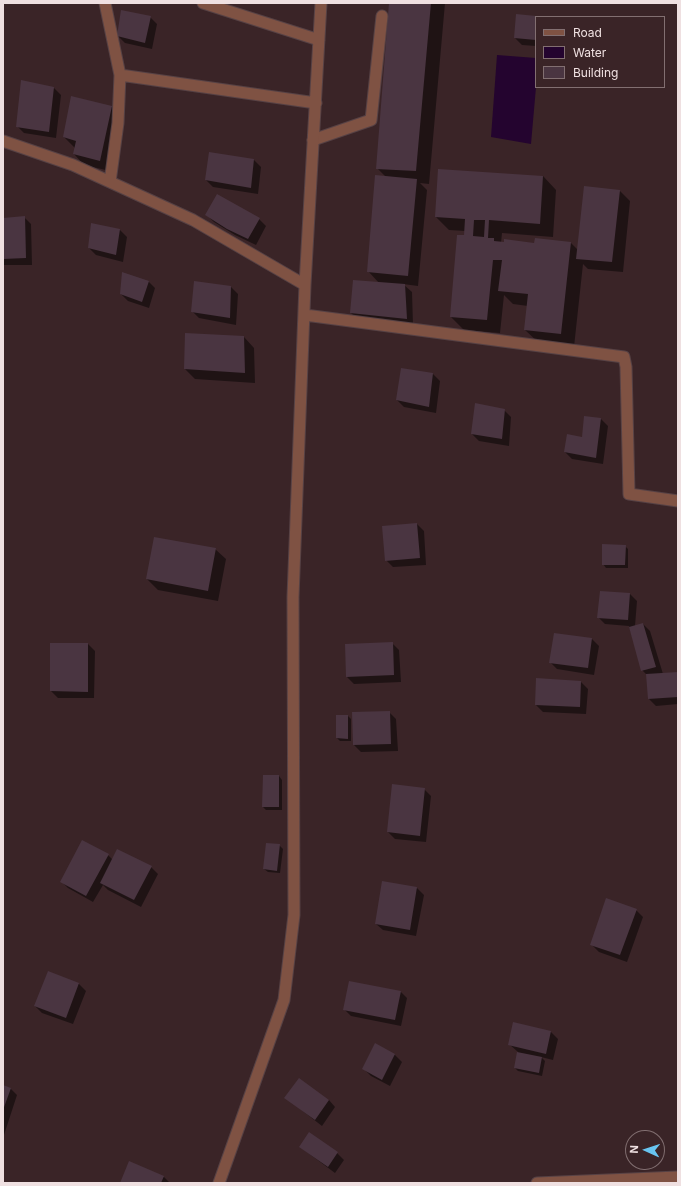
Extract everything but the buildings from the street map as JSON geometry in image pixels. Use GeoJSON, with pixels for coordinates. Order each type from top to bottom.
{"type":"FeatureCollection","features":[{"type":"Feature","properties":{"kind":"street"},"geometry":{"type":"LineString","coordinates":[[105,3],[120,75],[118,122],[110,182]]}},
{"type":"Feature","properties":{"kind":"street"},"geometry":{"type":"LineString","coordinates":[[203,3],[319,40]]}},
{"type":"Feature","properties":{"kind":"street"},"geometry":{"type":"LineString","coordinates":[[219,1183],[284,1000],[294,914],[292,613],[313,140],[322,3]]}},
{"type":"Feature","properties":{"kind":"street"},"geometry":{"type":"LineString","coordinates":[[313,140],[371,120],[382,16]]}},
{"type":"Feature","properties":{"kind":"street"},"geometry":{"type":"LineString","coordinates":[[120,75],[316,103]]}},
{"type":"Feature","properties":{"kind":"street"},"geometry":{"type":"LineString","coordinates":[[3,141],[73,165],[193,220],[306,285]]}},
{"type":"Feature","properties":{"kind":"street"},"geometry":{"type":"LineString","coordinates":[[305,315],[624,358],[626,367],[629,494],[678,501]]}},
{"type":"Feature","properties":{"kind":"street"},"geometry":{"type":"LineString","coordinates":[[538,1183],[678,1178]]}},
{"type":"Feature","properties":{"kind":"water"},"geometry":{"type":"Polygon","coordinates":[[[497,55],[535,58],[536,88],[531,144],[491,137],[497,55]]]}}]}
